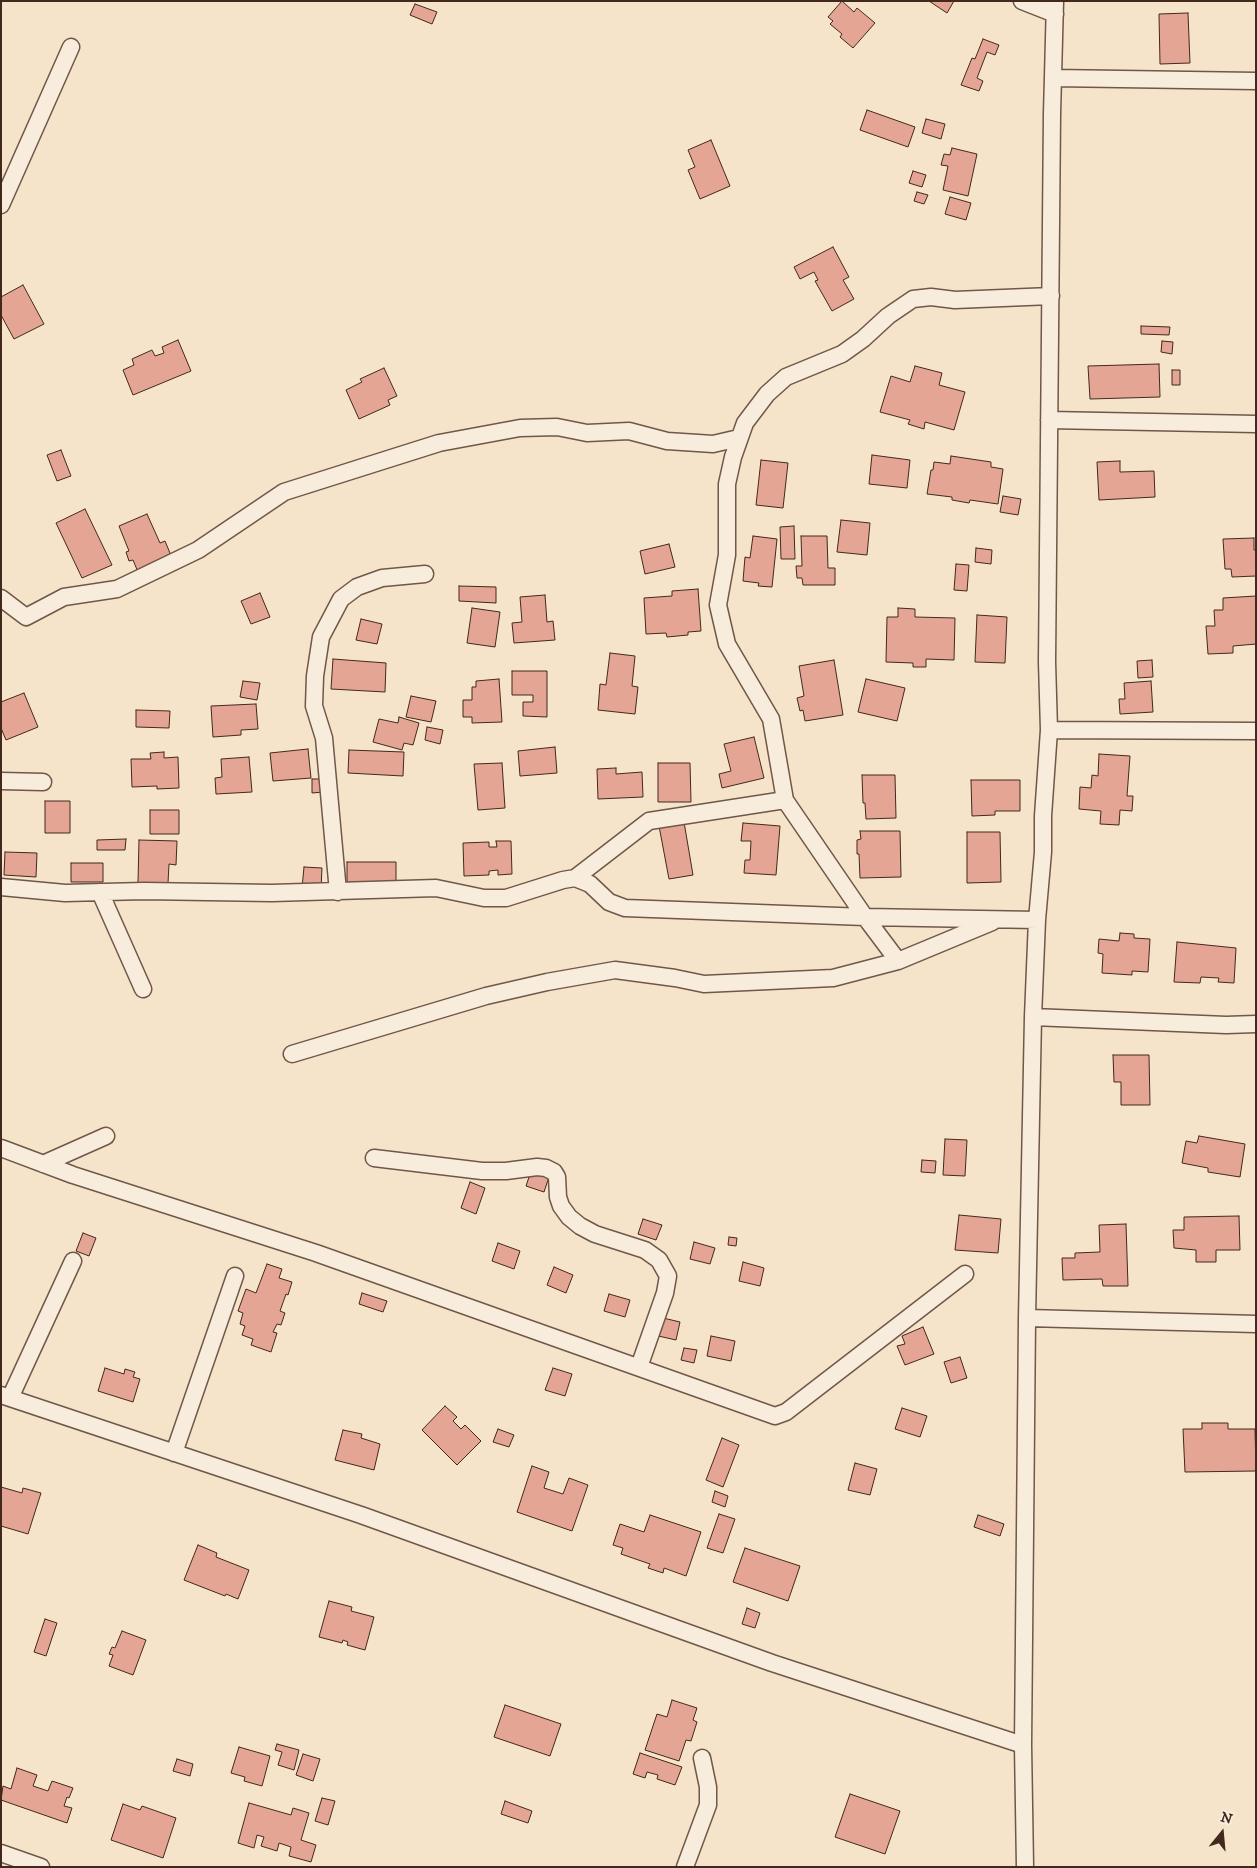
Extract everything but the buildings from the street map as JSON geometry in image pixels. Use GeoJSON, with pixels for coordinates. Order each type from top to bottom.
{"type":"FeatureCollection","features":[{"type":"Feature","properties":{"kind":"street"},"geometry":{"type":"LineString","coordinates":[[1022,1],[1055,8],[1047,652],[1049,730],[1042,816],[1043,852],[1037,920],[1033,1017],[1027,1318],[1023,1745],[1025,1867]]}},
{"type":"Feature","properties":{"kind":"street"},"geometry":{"type":"LineString","coordinates":[[1,205],[71,47]]}},
{"type":"Feature","properties":{"kind":"street"},"geometry":{"type":"LineString","coordinates":[[1053,78],[1256,81]]}},
{"type":"Feature","properties":{"kind":"street"},"geometry":{"type":"LineString","coordinates":[[898,961],[865,917],[785,800],[771,719],[727,644],[718,605],[727,555],[727,484],[732,457],[745,423],[767,394],[786,376],[842,354],[863,339],[888,316],[913,299],[931,297],[955,300],[1050,296]]}},
{"type":"Feature","properties":{"kind":"street"},"geometry":{"type":"LineString","coordinates":[[1049,420],[1256,424]]}},
{"type":"Feature","properties":{"kind":"street"},"geometry":{"type":"LineString","coordinates":[[1,598],[26,617],[64,597],[117,589],[198,550],[284,492],[439,443],[520,428],[557,427],[587,433],[629,431],[667,442],[713,444],[739,438]]}},
{"type":"Feature","properties":{"kind":"street"},"geometry":{"type":"LineString","coordinates":[[338,892],[324,738],[314,706],[315,676],[321,636],[341,599],[357,587],[382,578],[425,574]]}},
{"type":"Feature","properties":{"kind":"street"},"geometry":{"type":"LineString","coordinates":[[1049,730],[1256,731]]}},
{"type":"Feature","properties":{"kind":"street"},"geometry":{"type":"LineString","coordinates":[[1,781],[43,782]]}},
{"type":"Feature","properties":{"kind":"street"},"geometry":{"type":"LineString","coordinates":[[1,886],[65,893],[144,891],[272,893],[436,888],[484,898],[506,898],[575,878],[649,821],[785,800]]}},
{"type":"Feature","properties":{"kind":"street"},"geometry":{"type":"LineString","coordinates":[[575,878],[590,884],[609,902],[625,908],[865,917],[1037,920]]}},
{"type":"Feature","properties":{"kind":"street"},"geometry":{"type":"LineString","coordinates":[[100,892],[143,990]]}},
{"type":"Feature","properties":{"kind":"street"},"geometry":{"type":"LineString","coordinates":[[292,1054],[486,996],[547,982],[615,970],[704,984],[833,978],[898,961],[998,919]]}},
{"type":"Feature","properties":{"kind":"street"},"geometry":{"type":"LineString","coordinates":[[1033,1017],[1226,1025],[1256,1024]]}},
{"type":"Feature","properties":{"kind":"street"},"geometry":{"type":"LineString","coordinates":[[43,1164],[106,1136]]}},
{"type":"Feature","properties":{"kind":"street"},"geometry":{"type":"LineString","coordinates":[[1,1148],[74,1175],[316,1253],[775,1416],[786,1412],[965,1274]]}},
{"type":"Feature","properties":{"kind":"street"},"geometry":{"type":"LineString","coordinates":[[374,1158],[482,1171],[506,1171],[537,1167],[546,1168],[554,1172],[557,1177],[558,1197],[561,1206],[569,1217],[580,1226],[595,1234],[645,1250],[658,1260],[668,1276],[666,1293],[639,1368]]}},
{"type":"Feature","properties":{"kind":"street"},"geometry":{"type":"LineString","coordinates":[[73,1261],[6,1396],[398,1528],[772,1663],[1023,1745]]}},
{"type":"Feature","properties":{"kind":"street"},"geometry":{"type":"LineString","coordinates":[[174,1453],[235,1276]]}},
{"type":"Feature","properties":{"kind":"street"},"geometry":{"type":"LineString","coordinates":[[1027,1318],[1256,1324]]}},
{"type":"Feature","properties":{"kind":"street"},"geometry":{"type":"LineString","coordinates":[[685,1867],[708,1805],[708,1787],[702,1758]]}},
{"type":"Feature","properties":{"kind":"street"},"geometry":{"type":"LineString","coordinates":[[1,1853],[41,1867]]}}]}
